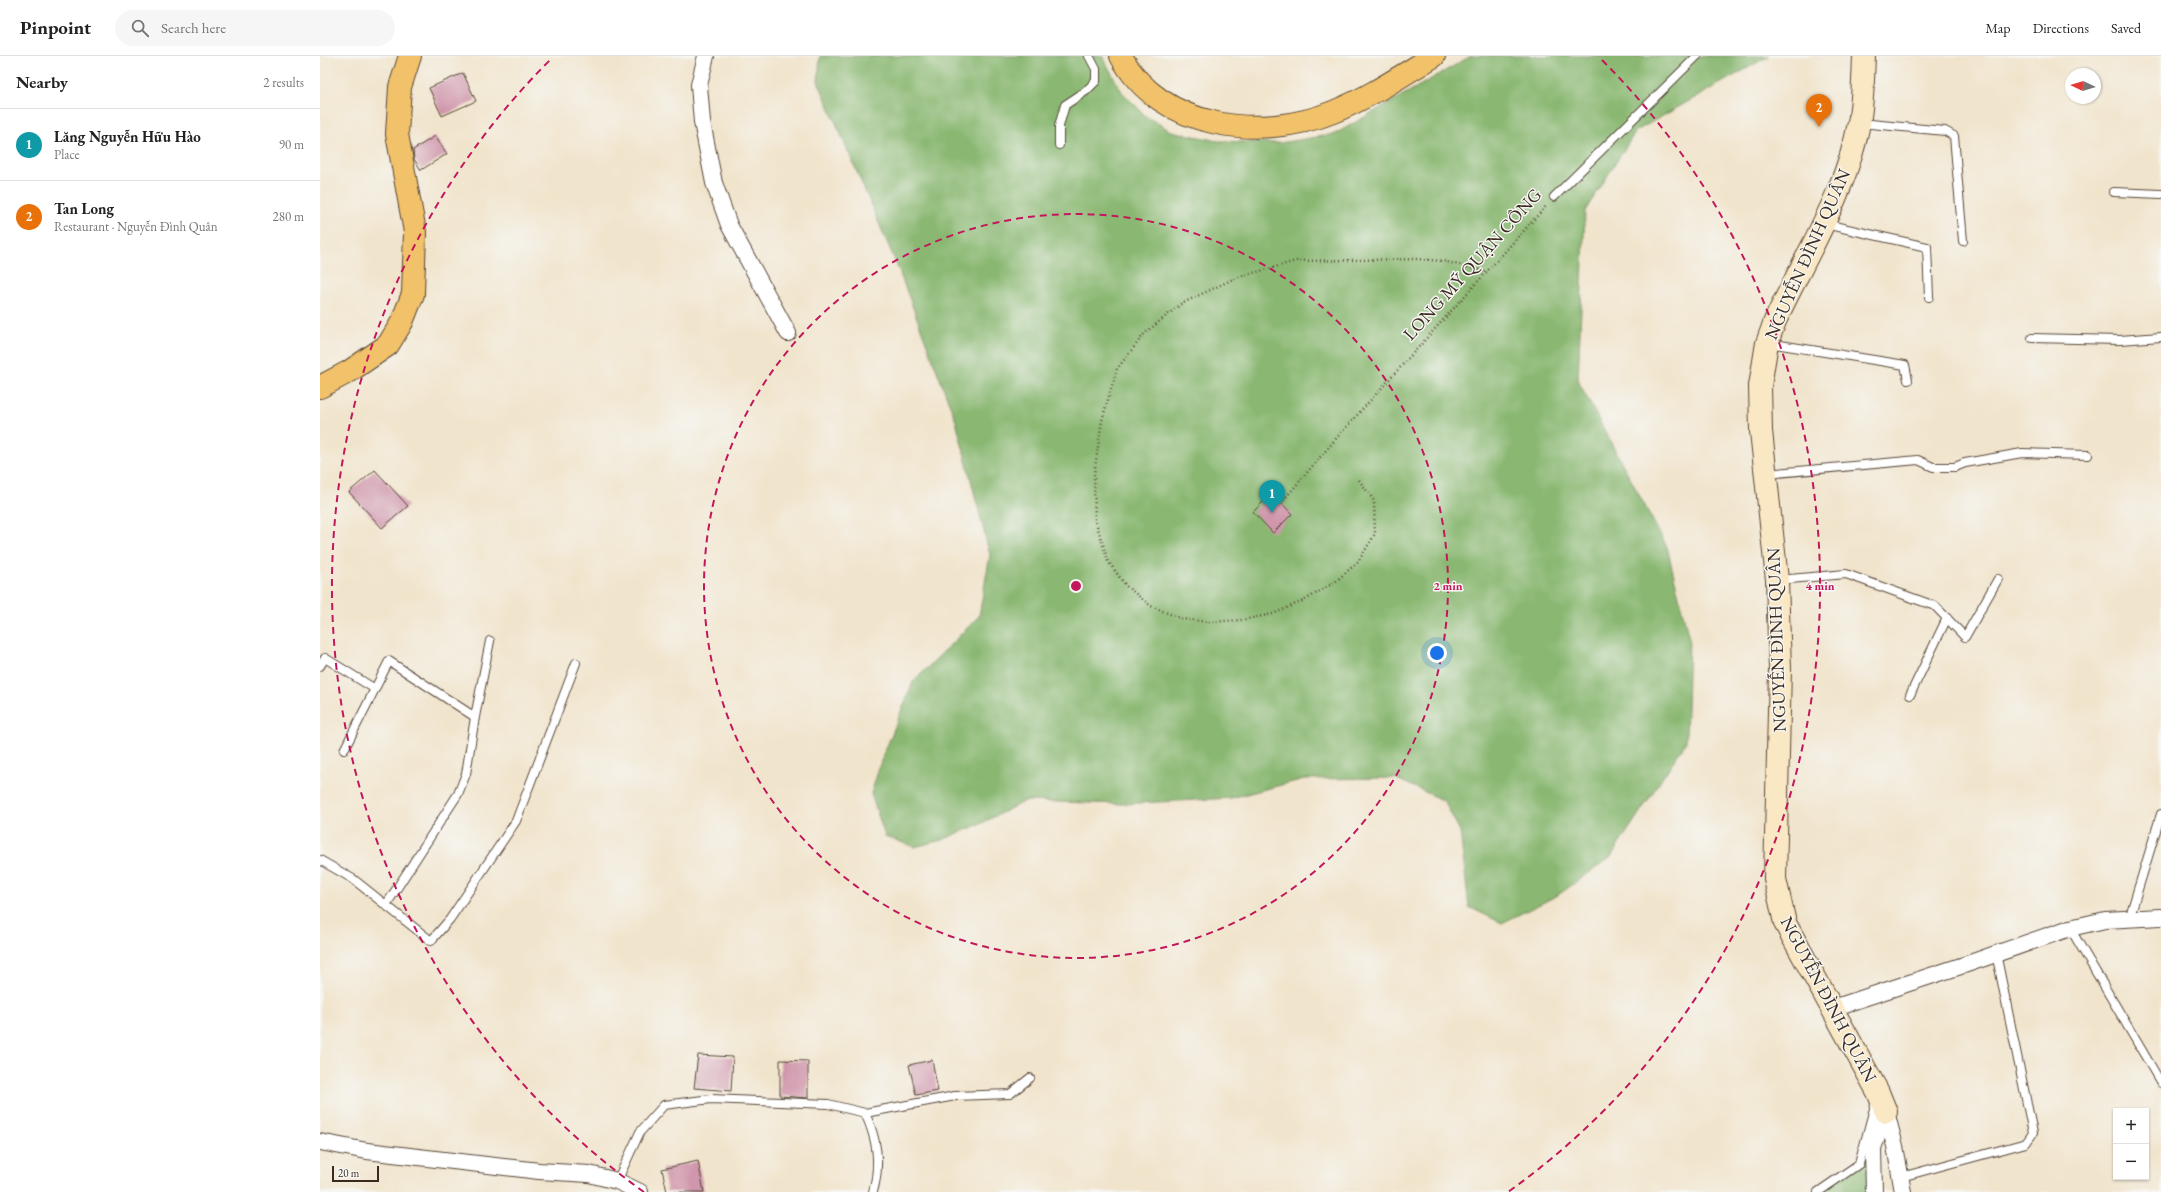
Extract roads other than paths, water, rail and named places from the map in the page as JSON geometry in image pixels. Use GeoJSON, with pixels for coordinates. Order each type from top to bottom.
{"type":"FeatureCollection","features":[{"type":"Feature","properties":{"kind":"main road"},"geometry":{"type":"LineString","coordinates":[[320,387],[350,371],[388,345],[402,322],[413,294],[415,232],[397,134],[400,87],[410,56]]}},
{"type":"Feature","properties":{"kind":"main road"},"geometry":{"type":"LineString","coordinates":[[1121,56],[1128,70],[1152,93],[1183,114],[1212,122],[1260,127],[1298,123],[1333,112],[1383,87],[1434,56]]}},
{"type":"Feature","properties":{"kind":"street"},"geometry":{"type":"LineString","coordinates":[[706,56],[699,86],[702,122],[714,183],[729,225],[788,334]]}},
{"type":"Feature","properties":{"kind":"street","name":"NGUYỄN ĐÌNH QUÂN"},"geometry":{"type":"LineString","coordinates":[[1864,56],[1859,123],[1847,165],[1822,223],[1775,321],[1767,343],[1760,386],[1761,431],[1777,580],[1780,669],[1775,879],[1785,923],[1878,1092],[1886,1112],[1902,1185]]}},
{"type":"Feature","properties":{"kind":"street"},"geometry":{"type":"LineString","coordinates":[[1833,1008],[2070,928],[2105,920],[2161,917]]}},
{"type":"Feature","properties":{"kind":"street"},"geometry":{"type":"LineString","coordinates":[[1874,1192],[1872,1148],[1886,1112]]}},
{"type":"Feature","properties":{"kind":"street"},"geometry":{"type":"LineString","coordinates":[[320,1142],[367,1151],[539,1171],[588,1174],[617,1181],[640,1192]]}},
{"type":"Feature","properties":{"kind":"lane"},"geometry":{"type":"LineString","coordinates":[[1059,145],[1059,126],[1064,105],[1086,92],[1096,81],[1096,69],[1089,56]]}},
{"type":"Feature","properties":{"kind":"lane","name":"LONG MỸ QUẬN CÔNG"},"geometry":{"type":"LineString","coordinates":[[1554,197],[1697,56]]}},
{"type":"Feature","properties":{"kind":"lane"},"geometry":{"type":"LineString","coordinates":[[1859,123],[1945,131],[1954,136],[1963,241]]}},
{"type":"Feature","properties":{"kind":"lane"},"geometry":{"type":"LineString","coordinates":[[2114,192],[2161,194]]}},
{"type":"Feature","properties":{"kind":"lane"},"geometry":{"type":"LineString","coordinates":[[1822,223],[1927,247],[1929,298]]}},
{"type":"Feature","properties":{"kind":"lane"},"geometry":{"type":"LineString","coordinates":[[2032,338],[2120,340],[2161,337]]}},
{"type":"Feature","properties":{"kind":"lane"},"geometry":{"type":"LineString","coordinates":[[1767,343],[1905,365],[1908,380]]}},
{"type":"Feature","properties":{"kind":"lane"},"geometry":{"type":"LineString","coordinates":[[1765,474],[1918,460],[1933,467],[1955,467],[1965,463],[2022,453],[2088,455]]}},
{"type":"Feature","properties":{"kind":"lane"},"geometry":{"type":"LineString","coordinates":[[1777,580],[1846,574],[1935,606],[1965,637],[1998,579]]}},
{"type":"Feature","properties":{"kind":"lane"},"geometry":{"type":"LineString","coordinates":[[1910,695],[1946,618]]}},
{"type":"Feature","properties":{"kind":"lane"},"geometry":{"type":"LineString","coordinates":[[386,905],[458,794],[466,774],[475,717],[490,641]]}},
{"type":"Feature","properties":{"kind":"lane"},"geometry":{"type":"LineString","coordinates":[[320,666],[325,658],[375,688]]}},
{"type":"Feature","properties":{"kind":"lane"},"geometry":{"type":"LineString","coordinates":[[344,750],[389,661],[475,717]]}},
{"type":"Feature","properties":{"kind":"lane"},"geometry":{"type":"LineString","coordinates":[[320,860],[353,879],[431,941],[450,919],[516,821],[576,663]]}},
{"type":"Feature","properties":{"kind":"lane"},"geometry":{"type":"LineString","coordinates":[[2129,919],[2161,814]]}},
{"type":"Feature","properties":{"kind":"lane"},"geometry":{"type":"LineString","coordinates":[[2070,928],[2161,1083]]}},
{"type":"Feature","properties":{"kind":"lane"},"geometry":{"type":"LineString","coordinates":[[1902,1185],[2026,1143],[2033,1133],[1996,953]]}},
{"type":"Feature","properties":{"kind":"lane"},"geometry":{"type":"LineString","coordinates":[[617,1181],[640,1132],[664,1105],[711,1099],[828,1104],[865,1113],[955,1096],[1010,1094],[1030,1078]]}},
{"type":"Feature","properties":{"kind":"lane"},"geometry":{"type":"LineString","coordinates":[[1818,1192],[1858,1164],[1878,1092]]}},
{"type":"Feature","properties":{"kind":"lane"},"geometry":{"type":"LineString","coordinates":[[865,1113],[874,1132],[877,1152],[873,1192]]}},
{"type":"Feature","properties":{"kind":"place","name":"Tan Long"},"geometry":{"type":"Point","coordinates":[1819,127]}},
{"type":"Feature","properties":{"kind":"place","name":"Lăng Nguyễn Hữu Hào"},"geometry":{"type":"Point","coordinates":[1272,513]}}]}
